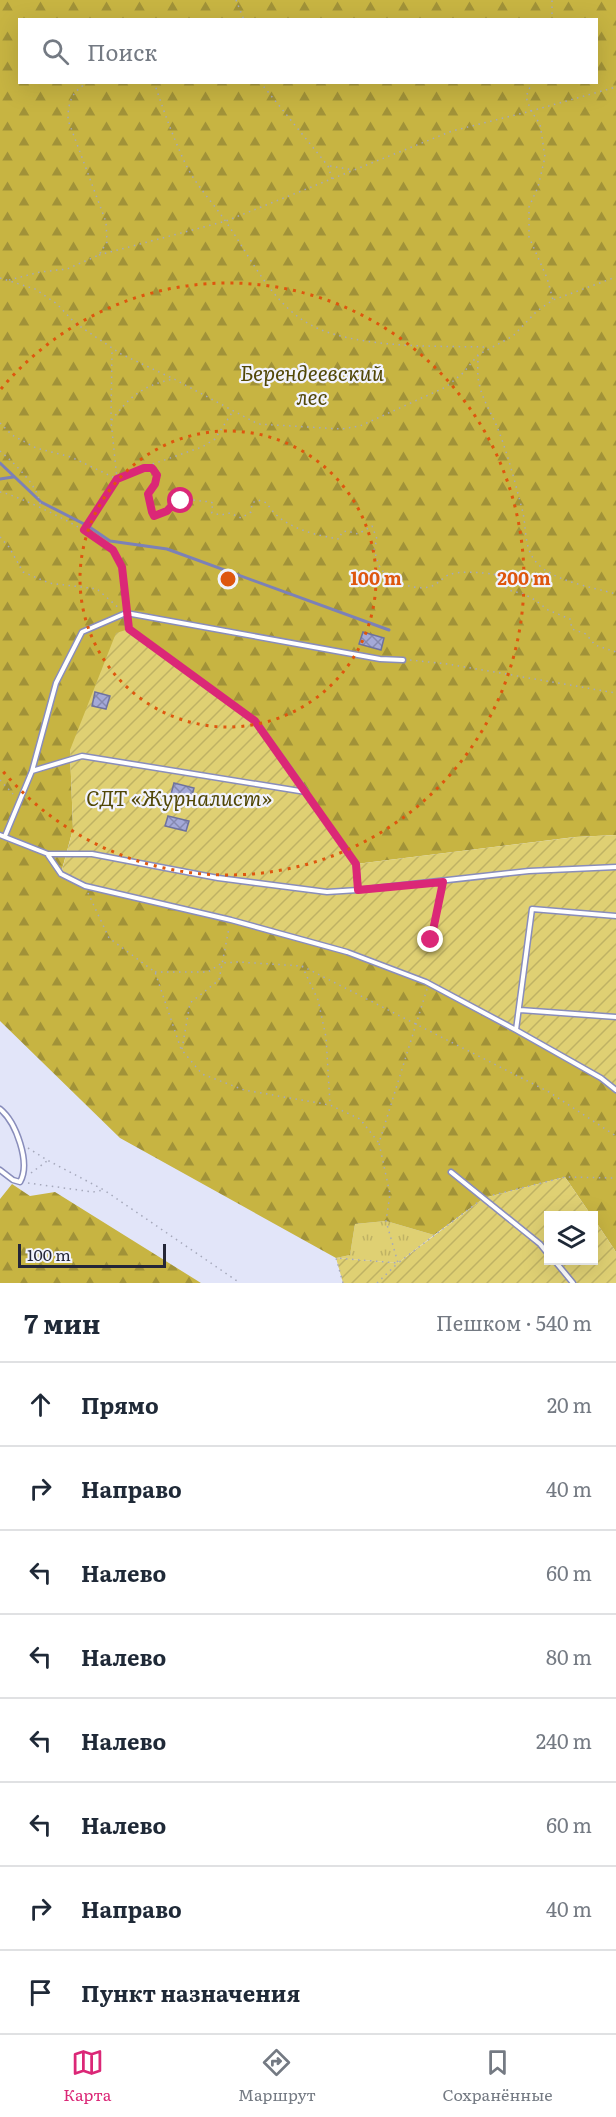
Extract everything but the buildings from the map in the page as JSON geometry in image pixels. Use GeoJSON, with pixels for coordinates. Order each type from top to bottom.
{"type":"FeatureCollection","features":[{"type":"Feature","properties":{"kind":"lane"},"geometry":{"type":"LineString","coordinates":[[126,613],[129,629],[255,721],[306,792]]}},
{"type":"Feature","properties":{"kind":"lane"},"geometry":{"type":"LineString","coordinates":[[403,660],[380,659],[126,613],[81,632],[56,682],[32,771],[3,836],[48,854],[92,854],[218,878],[327,892],[529,872],[616,867]]}},
{"type":"Feature","properties":{"kind":"lane"},"geometry":{"type":"LineString","coordinates":[[32,771],[82,756],[306,792]]}},
{"type":"Feature","properties":{"kind":"lane"},"geometry":{"type":"LineString","coordinates":[[48,854],[61,874],[85,886],[231,920],[347,952],[426,982],[601,1078],[616,1090]]}},
{"type":"Feature","properties":{"kind":"lane"},"geometry":{"type":"LineString","coordinates":[[356,864],[358,890]]}},
{"type":"Feature","properties":{"kind":"lane"},"geometry":{"type":"LineString","coordinates":[[516,1030],[532,909],[616,916]]}},
{"type":"Feature","properties":{"kind":"lane"},"geometry":{"type":"LineString","coordinates":[[520,1010],[616,1017]]}},
{"type":"Feature","properties":{"kind":"lane"},"geometry":{"type":"LineString","coordinates":[[0,1109],[7,1115],[20,1143],[24,1174],[20,1182],[13,1180],[0,1170]]}},
{"type":"Feature","properties":{"kind":"lane"},"geometry":{"type":"LineString","coordinates":[[451,1172],[544,1248]]}},
{"type":"Feature","properties":{"kind":"lane"},"geometry":{"type":"LineString","coordinates":[[558,1265],[573,1283]]}},
{"type":"Feature","properties":{"kind":"path"},"geometry":{"type":"LineString","coordinates":[[236,0],[243,18]]}},
{"type":"Feature","properties":{"kind":"path"},"geometry":{"type":"LineString","coordinates":[[552,0],[552,18]]}},
{"type":"Feature","properties":{"kind":"path"},"geometry":{"type":"LineString","coordinates":[[86,84],[74,92],[68,105],[68,120],[106,222],[107,242],[99,255]]}},
{"type":"Feature","properties":{"kind":"path"},"geometry":{"type":"LineString","coordinates":[[155,84],[169,128],[189,170],[226,221],[263,280],[296,316],[329,333],[388,344],[490,347]]}},
{"type":"Feature","properties":{"kind":"path"},"geometry":{"type":"LineString","coordinates":[[262,84],[328,166],[332,180]]}},
{"type":"Feature","properties":{"kind":"path"},"geometry":{"type":"LineString","coordinates":[[531,84],[526,97],[531,111],[540,124],[545,158],[538,188],[529,207],[530,237],[554,300]]}},
{"type":"Feature","properties":{"kind":"path"},"geometry":{"type":"LineString","coordinates":[[8,280],[40,272],[67,269],[99,255],[226,221],[452,131],[616,87]]}},
{"type":"Feature","properties":{"kind":"path"},"geometry":{"type":"LineString","coordinates":[[328,166],[355,170]]}},
{"type":"Feature","properties":{"kind":"path"},"geometry":{"type":"LineString","coordinates":[[0,278],[35,289],[57,304],[75,323],[121,354],[174,378],[258,424],[341,429],[360,426],[446,387],[463,373],[478,355],[513,336],[537,310],[554,300],[616,277]]}},
{"type":"Feature","properties":{"kind":"path"},"geometry":{"type":"LineString","coordinates":[[112,348],[111,421],[117,479]]}},
{"type":"Feature","properties":{"kind":"path"},"geometry":{"type":"LineString","coordinates":[[478,355],[478,380],[481,391],[508,456],[524,516],[528,548],[534,560],[557,577],[616,594]]}},
{"type":"Feature","properties":{"kind":"path"},"geometry":{"type":"LineString","coordinates":[[111,421],[125,402],[151,384],[174,378]]}},
{"type":"Feature","properties":{"kind":"path"},"geometry":{"type":"LineString","coordinates":[[84,530],[117,479],[202,447],[214,439],[233,411]]}},
{"type":"Feature","properties":{"kind":"path"},"geometry":{"type":"LineString","coordinates":[[0,423],[12,435],[36,448],[70,457],[117,479]]}},
{"type":"Feature","properties":{"kind":"path"},"geometry":{"type":"LineString","coordinates":[[0,451],[18,467],[40,499],[40,508]]}},
{"type":"Feature","properties":{"kind":"path"},"geometry":{"type":"LineString","coordinates":[[144,468],[152,468],[157,475],[155,484],[148,494],[154,516],[167,511],[178,499],[181,501],[183,499],[211,502],[214,504],[211,509],[212,513],[221,515],[230,513],[241,518],[251,512],[252,503],[258,500],[267,503],[270,510],[283,521],[302,530],[331,538],[339,539],[342,532],[347,531],[358,534],[372,526],[377,539],[374,550],[378,563],[387,575],[396,581],[413,587],[427,588],[438,584],[449,575],[472,571],[494,573],[508,590],[524,594],[548,610],[570,619],[572,629],[586,634],[595,645],[616,652]]}},
{"type":"Feature","properties":{"kind":"path"},"geometry":{"type":"LineString","coordinates":[[0,492],[40,508],[84,530],[113,550],[122,567],[126,613]]}},
{"type":"Feature","properties":{"kind":"path"},"geometry":{"type":"LineString","coordinates":[[0,537],[9,547],[23,572],[49,583],[97,589],[126,613]]}},
{"type":"Feature","properties":{"kind":"path"},"geometry":{"type":"LineString","coordinates":[[403,660],[448,664],[616,693]]}},
{"type":"Feature","properties":{"kind":"path"},"geometry":{"type":"LineString","coordinates":[[0,780],[20,801]]}},
{"type":"Feature","properties":{"kind":"path"},"geometry":{"type":"LineString","coordinates":[[306,792],[356,864]]}},
{"type":"Feature","properties":{"kind":"path"},"geometry":{"type":"LineString","coordinates":[[431,940],[443,882]]}},
{"type":"Feature","properties":{"kind":"path"},"geometry":{"type":"LineString","coordinates":[[85,886],[109,938],[154,972],[182,1049],[202,1074],[244,1090],[330,1105],[360,1119],[379,1143],[390,1194],[386,1221],[398,1263]]}},
{"type":"Feature","properties":{"kind":"path"},"geometry":{"type":"LineString","coordinates":[[182,1049],[190,1003],[219,980],[231,920]]}},
{"type":"Feature","properties":{"kind":"path"},"geometry":{"type":"LineString","coordinates":[[154,972],[208,972],[222,963],[238,962],[302,966],[549,1092],[616,1136]]}},
{"type":"Feature","properties":{"kind":"path"},"geometry":{"type":"LineString","coordinates":[[302,966],[318,1000],[324,1028],[330,1105]]}},
{"type":"Feature","properties":{"kind":"path"},"geometry":{"type":"LineString","coordinates":[[379,1143],[427,993],[426,982]]}},
{"type":"Feature","properties":{"kind":"path"},"geometry":{"type":"LineString","coordinates":[[20,1143],[47,1161],[104,1190],[240,1283]]}},
{"type":"Feature","properties":{"kind":"path"},"geometry":{"type":"LineString","coordinates":[[20,1182],[47,1161]]}},
{"type":"Feature","properties":{"kind":"path"},"geometry":{"type":"LineString","coordinates":[[565,1177],[616,1178]]}},
{"type":"Feature","properties":{"kind":"path"},"geometry":{"type":"LineString","coordinates":[[20,1182],[93,1192],[104,1190]]}},
{"type":"Feature","properties":{"kind":"path"},"geometry":{"type":"LineString","coordinates":[[377,1283],[434,1235]]}},
{"type":"Feature","properties":{"kind":"path"},"geometry":{"type":"LineString","coordinates":[[343,1283],[336,1258],[398,1263]]}},
{"type":"Feature","properties":{"kind":"green space","name":"Берендеевский лес"},"geometry":{"type":"Polygon","coordinates":[[[0,0],[616,0],[616,835],[575,837],[356,864],[306,792],[70,750],[73,829],[61,873],[347,952],[426,982],[601,1078],[616,1090],[616,1252],[598,1225],[598,1211],[588,1211],[565,1177],[484,1198],[434,1235],[386,1221],[355,1224],[350,1255],[336,1258],[120,1138],[0,1021],[0,0]]]}},
{"type":"Feature","properties":{"kind":"green space","name":"СДТ «Журналист»"},"geometry":{"type":"Polygon","coordinates":[[[129,629],[255,721],[356,864],[576,837],[616,835],[616,1090],[601,1078],[426,982],[347,952],[231,920],[85,886],[61,874],[73,829],[70,750],[116,633],[129,629]]]}},
{"type":"Feature","properties":{"kind":"green space"},"geometry":{"type":"Polygon","coordinates":[[[565,1177],[588,1211],[544,1211],[544,1265],[598,1265],[598,1225],[616,1252],[616,1283],[343,1283],[336,1258],[398,1263],[484,1198],[565,1177]]]}},
{"type":"Feature","properties":{"kind":"green space"},"geometry":{"type":"Polygon","coordinates":[[[12,1184],[30,1196],[55,1192],[201,1283],[0,1283],[0,1199],[12,1184]]]}},
{"type":"Feature","properties":{"kind":"green space"},"geometry":{"type":"Polygon","coordinates":[[[386,1221],[434,1235],[398,1263],[336,1258],[350,1255],[355,1224],[386,1221]]]}},
{"type":"Feature","properties":{"kind":"waterway"},"geometry":{"type":"LineString","coordinates":[[0,463],[41,502],[88,526],[110,541],[167,549],[389,630]]}},
{"type":"Feature","properties":{"kind":"waterway"},"geometry":{"type":"LineString","coordinates":[[0,479],[13,477]]}},
{"type":"Feature","properties":{"kind":"route"},"geometry":{"type":"LineString","coordinates":[[181,501],[178,499],[167,511],[154,516],[148,494],[155,484],[157,475],[152,468],[144,468],[117,479],[84,530],[113,550],[122,567],[129,629],[255,721],[356,864],[358,890],[443,882],[431,940]]}}]}
